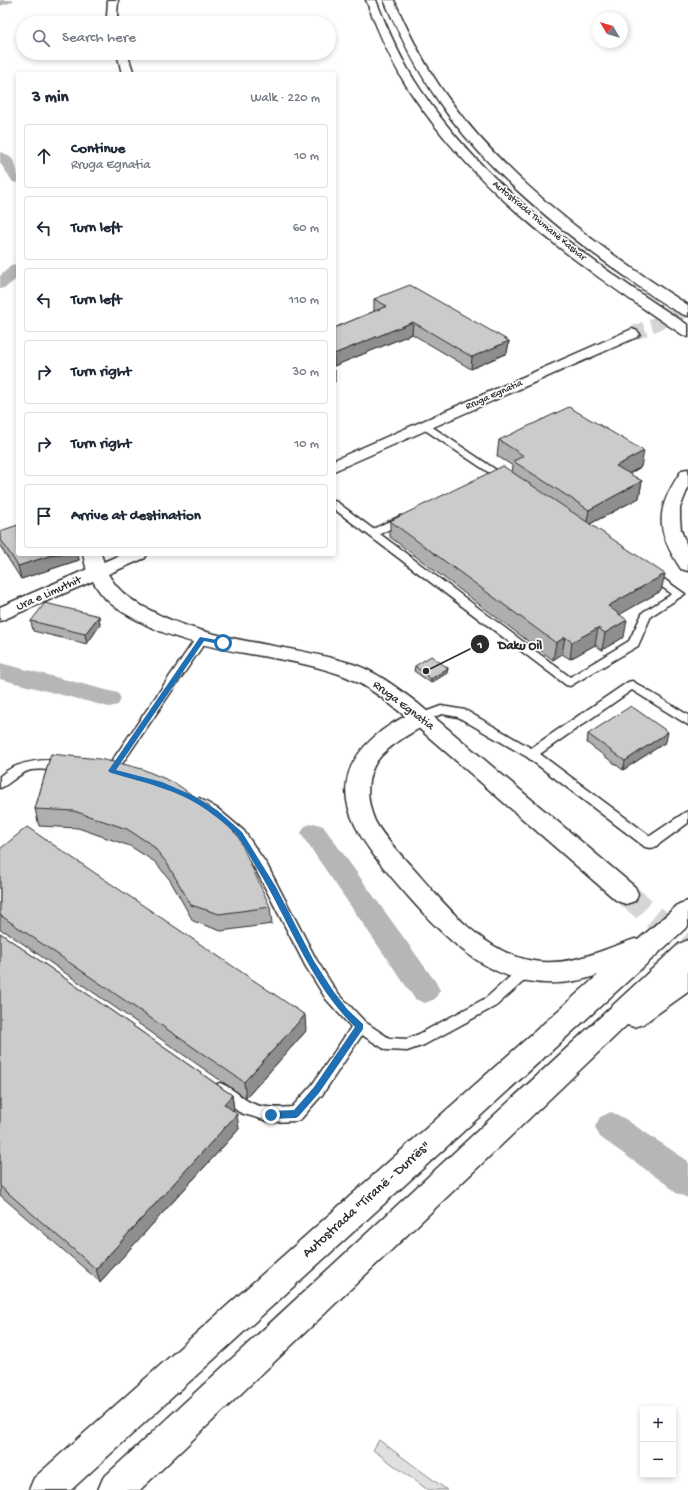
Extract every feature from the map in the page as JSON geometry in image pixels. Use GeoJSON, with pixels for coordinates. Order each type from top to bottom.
{"type":"FeatureCollection","features":[{"type":"Feature","properties":{"kind":"main road"},"geometry":{"type":"LineString","coordinates":[[112,16],[113,0]]}},
{"type":"Feature","properties":{"kind":"main road"},"geometry":{"type":"LineString","coordinates":[[371,0],[394,52],[424,102],[432,121],[451,150],[510,205],[520,220],[581,268],[678,338],[688,347]]}},
{"type":"Feature","properties":{"kind":"main road","name":"Autostrada Thumanë Kashar"},"geometry":{"type":"LineString","coordinates":[[389,0],[416,55],[430,79],[453,114],[480,146],[517,176],[536,194],[555,217],[608,257],[688,312]]}},
{"type":"Feature","properties":{"kind":"main road"},"geometry":{"type":"LineString","coordinates":[[397,0],[427,58],[450,94],[517,176]]}},
{"type":"Feature","properties":{"kind":"main road"},"geometry":{"type":"LineString","coordinates":[[124,60],[127,72]]}},
{"type":"Feature","properties":{"kind":"main road"},"geometry":{"type":"LineString","coordinates":[[536,194],[668,289],[688,300]]}},
{"type":"Feature","properties":{"kind":"main road","name":"Autostrada Thumanë Kashar"},"geometry":{"type":"LineString","coordinates":[[510,205],[609,279],[688,332]]}},
{"type":"Feature","properties":{"kind":"main road","name":"Rruga Egnatia"},"geometry":{"type":"LineString","coordinates":[[336,465],[632,334]]}},
{"type":"Feature","properties":{"kind":"main road"},"geometry":{"type":"LineString","coordinates":[[688,474],[671,504],[670,517],[672,531],[677,545],[688,565]]}},
{"type":"Feature","properties":{"kind":"main road"},"geometry":{"type":"LineString","coordinates":[[688,494],[682,511],[682,528],[688,546]]}},
{"type":"Feature","properties":{"kind":"main road"},"geometry":{"type":"LineString","coordinates":[[95,563],[128,556]]}},
{"type":"Feature","properties":{"kind":"main road","name":"Rruga Egnatia"},"geometry":{"type":"LineString","coordinates":[[95,563],[110,593],[139,614],[159,625],[202,638],[292,655],[348,670],[384,688],[626,894]]}},
{"type":"Feature","properties":{"kind":"main road","name":"Ura e Limuthit"},"geometry":{"type":"LineString","coordinates":[[0,615],[18,607],[95,563]]}},
{"type":"Feature","properties":{"kind":"main road"},"geometry":{"type":"LineString","coordinates":[[421,718],[400,729],[382,742],[369,755],[358,777],[356,795],[361,814],[367,827],[397,868],[447,922],[468,941],[493,956],[519,968],[544,972],[573,971],[585,968],[616,958],[658,937]]}},
{"type":"Feature","properties":{"kind":"main road","name":"Autostrada \"Tiranë - Durrës\""},"geometry":{"type":"LineString","coordinates":[[46,1490],[658,937],[688,912]]}},
{"type":"Feature","properties":{"kind":"main road"},"geometry":{"type":"LineString","coordinates":[[115,1490],[568,1062],[688,951]]}},
{"type":"Feature","properties":{"kind":"main road"},"geometry":{"type":"LineString","coordinates":[[568,1062],[688,978]]}},
{"type":"Feature","properties":{"kind":"lane"},"geometry":{"type":"LineString","coordinates":[[425,426],[516,486]]}},
{"type":"Feature","properties":{"kind":"lane"},"geometry":{"type":"LineString","coordinates":[[482,480],[496,473]]}},
{"type":"Feature","properties":{"kind":"lane"},"geometry":{"type":"LineString","coordinates":[[336,505],[570,682],[634,643],[647,614],[680,594],[640,568]]}},
{"type":"Feature","properties":{"kind":"lane"},"geometry":{"type":"LineString","coordinates":[[373,533],[414,513]]}},
{"type":"Feature","properties":{"kind":"lane"},"geometry":{"type":"LineString","coordinates":[[111,771],[202,638]]}},
{"type":"Feature","properties":{"kind":"lane"},"geometry":{"type":"LineString","coordinates":[[531,754],[632,685],[688,721]]}},
{"type":"Feature","properties":{"kind":"lane"},"geometry":{"type":"LineString","coordinates":[[421,718],[441,710],[461,713],[531,754],[650,843],[688,816]]}},
{"type":"Feature","properties":{"kind":"lane"},"geometry":{"type":"LineString","coordinates":[[0,783],[8,775],[23,768],[46,763],[76,766]]}},
{"type":"Feature","properties":{"kind":"lane"},"geometry":{"type":"LineString","coordinates":[[97,769],[126,774]]}},
{"type":"Feature","properties":{"kind":"lane"},"geometry":{"type":"LineString","coordinates":[[185,795],[214,812],[239,834],[273,889],[311,963],[331,994],[360,1026],[386,1044],[407,1045],[424,1039],[491,1002],[527,970]]}},
{"type":"Feature","properties":{"kind":"lane"},"geometry":{"type":"LineString","coordinates":[[212,1084],[244,1106],[271,1115],[296,1114],[316,1090],[360,1026]]}},
{"type":"Feature","properties":{"kind":"shaded area"},"geometry":{"type":"Polygon","coordinates":[[[379,1440],[447,1490],[428,1490],[373,1450],[379,1440]]]}},
{"type":"Feature","properties":{"kind":"building"},"geometry":{"type":"Polygon","coordinates":[[[410,285],[509,341],[472,357],[413,322],[336,353],[336,327],[387,306],[374,299],[410,285]]]}},
{"type":"Feature","properties":{"kind":"building"},"geometry":{"type":"Polygon","coordinates":[[[569,407],[644,451],[616,466],[642,481],[589,510],[513,461],[524,456],[499,440],[569,407]]]}},
{"type":"Feature","properties":{"kind":"building"},"geometry":{"type":"Polygon","coordinates":[[[503,466],[665,574],[608,606],[627,620],[605,633],[598,628],[572,642],[565,637],[556,643],[390,521],[503,466]]]}},
{"type":"Feature","properties":{"kind":"building"},"geometry":{"type":"Polygon","coordinates":[[[16,526],[16,556],[49,556],[18,566],[0,538],[0,531],[16,526]]]}},
{"type":"Feature","properties":{"kind":"building"},"geometry":{"type":"Polygon","coordinates":[[[45,603],[99,616],[85,634],[31,621],[45,603]]]}},
{"type":"Feature","properties":{"kind":"building"},"geometry":{"type":"Polygon","coordinates":[[[431,656],[448,668],[431,679],[415,666],[431,656]]]}},
{"type":"Feature","properties":{"kind":"building"},"geometry":{"type":"Polygon","coordinates":[[[631,706],[668,732],[625,761],[588,734],[631,706]]]}},
{"type":"Feature","properties":{"kind":"building"},"geometry":{"type":"Polygon","coordinates":[[[51,754],[99,759],[142,769],[175,783],[208,806],[238,836],[270,907],[219,914],[191,905],[167,863],[152,845],[127,829],[74,811],[35,809],[51,754]]]}},
{"type":"Feature","properties":{"kind":"building"},"geometry":{"type":"Polygon","coordinates":[[[27,827],[305,1015],[244,1082],[0,915],[0,849],[27,827]]]}},
{"type":"Feature","properties":{"kind":"building"},"geometry":{"type":"Polygon","coordinates":[[[0,933],[232,1095],[224,1104],[237,1114],[96,1269],[0,1186],[0,933]]]}},
{"type":"Feature","properties":{"kind":"waterway"},"geometry":{"type":"LineString","coordinates":[[0,3],[8,0]]}},
{"type":"Feature","properties":{"kind":"waterway"},"geometry":{"type":"LineString","coordinates":[[0,156],[5,160],[16,176]]}},
{"type":"Feature","properties":{"kind":"waterway"},"geometry":{"type":"LineString","coordinates":[[0,284],[16,270]]}},
{"type":"Feature","properties":{"kind":"waterway"},"geometry":{"type":"LineString","coordinates":[[0,671],[109,699]]}},
{"type":"Feature","properties":{"kind":"waterway"},"geometry":{"type":"LineString","coordinates":[[314,833],[425,990]]}},
{"type":"Feature","properties":{"kind":"waterway"},"geometry":{"type":"LineString","coordinates":[[611,1127],[678,1173],[688,1182]]}},
{"type":"Feature","properties":{"kind":"tunnel"},"geometry":{"type":"LineString","coordinates":[[632,334],[688,310]]}},
{"type":"Feature","properties":{"kind":"tunnel"},"geometry":{"type":"LineString","coordinates":[[626,894],[688,945]]}},
{"type":"Feature","properties":{"kind":"place","name":"Daku Oil"},"geometry":{"type":"Point","coordinates":[426,671]}},
{"type":"Feature","properties":{"kind":"route"},"geometry":{"type":"LineString","coordinates":[[223,643],[202,638],[111,771],[160,784],[192,798],[214,812],[239,834],[262,868],[311,963],[331,994],[360,1026],[316,1090],[296,1114],[271,1115]]}}]}
